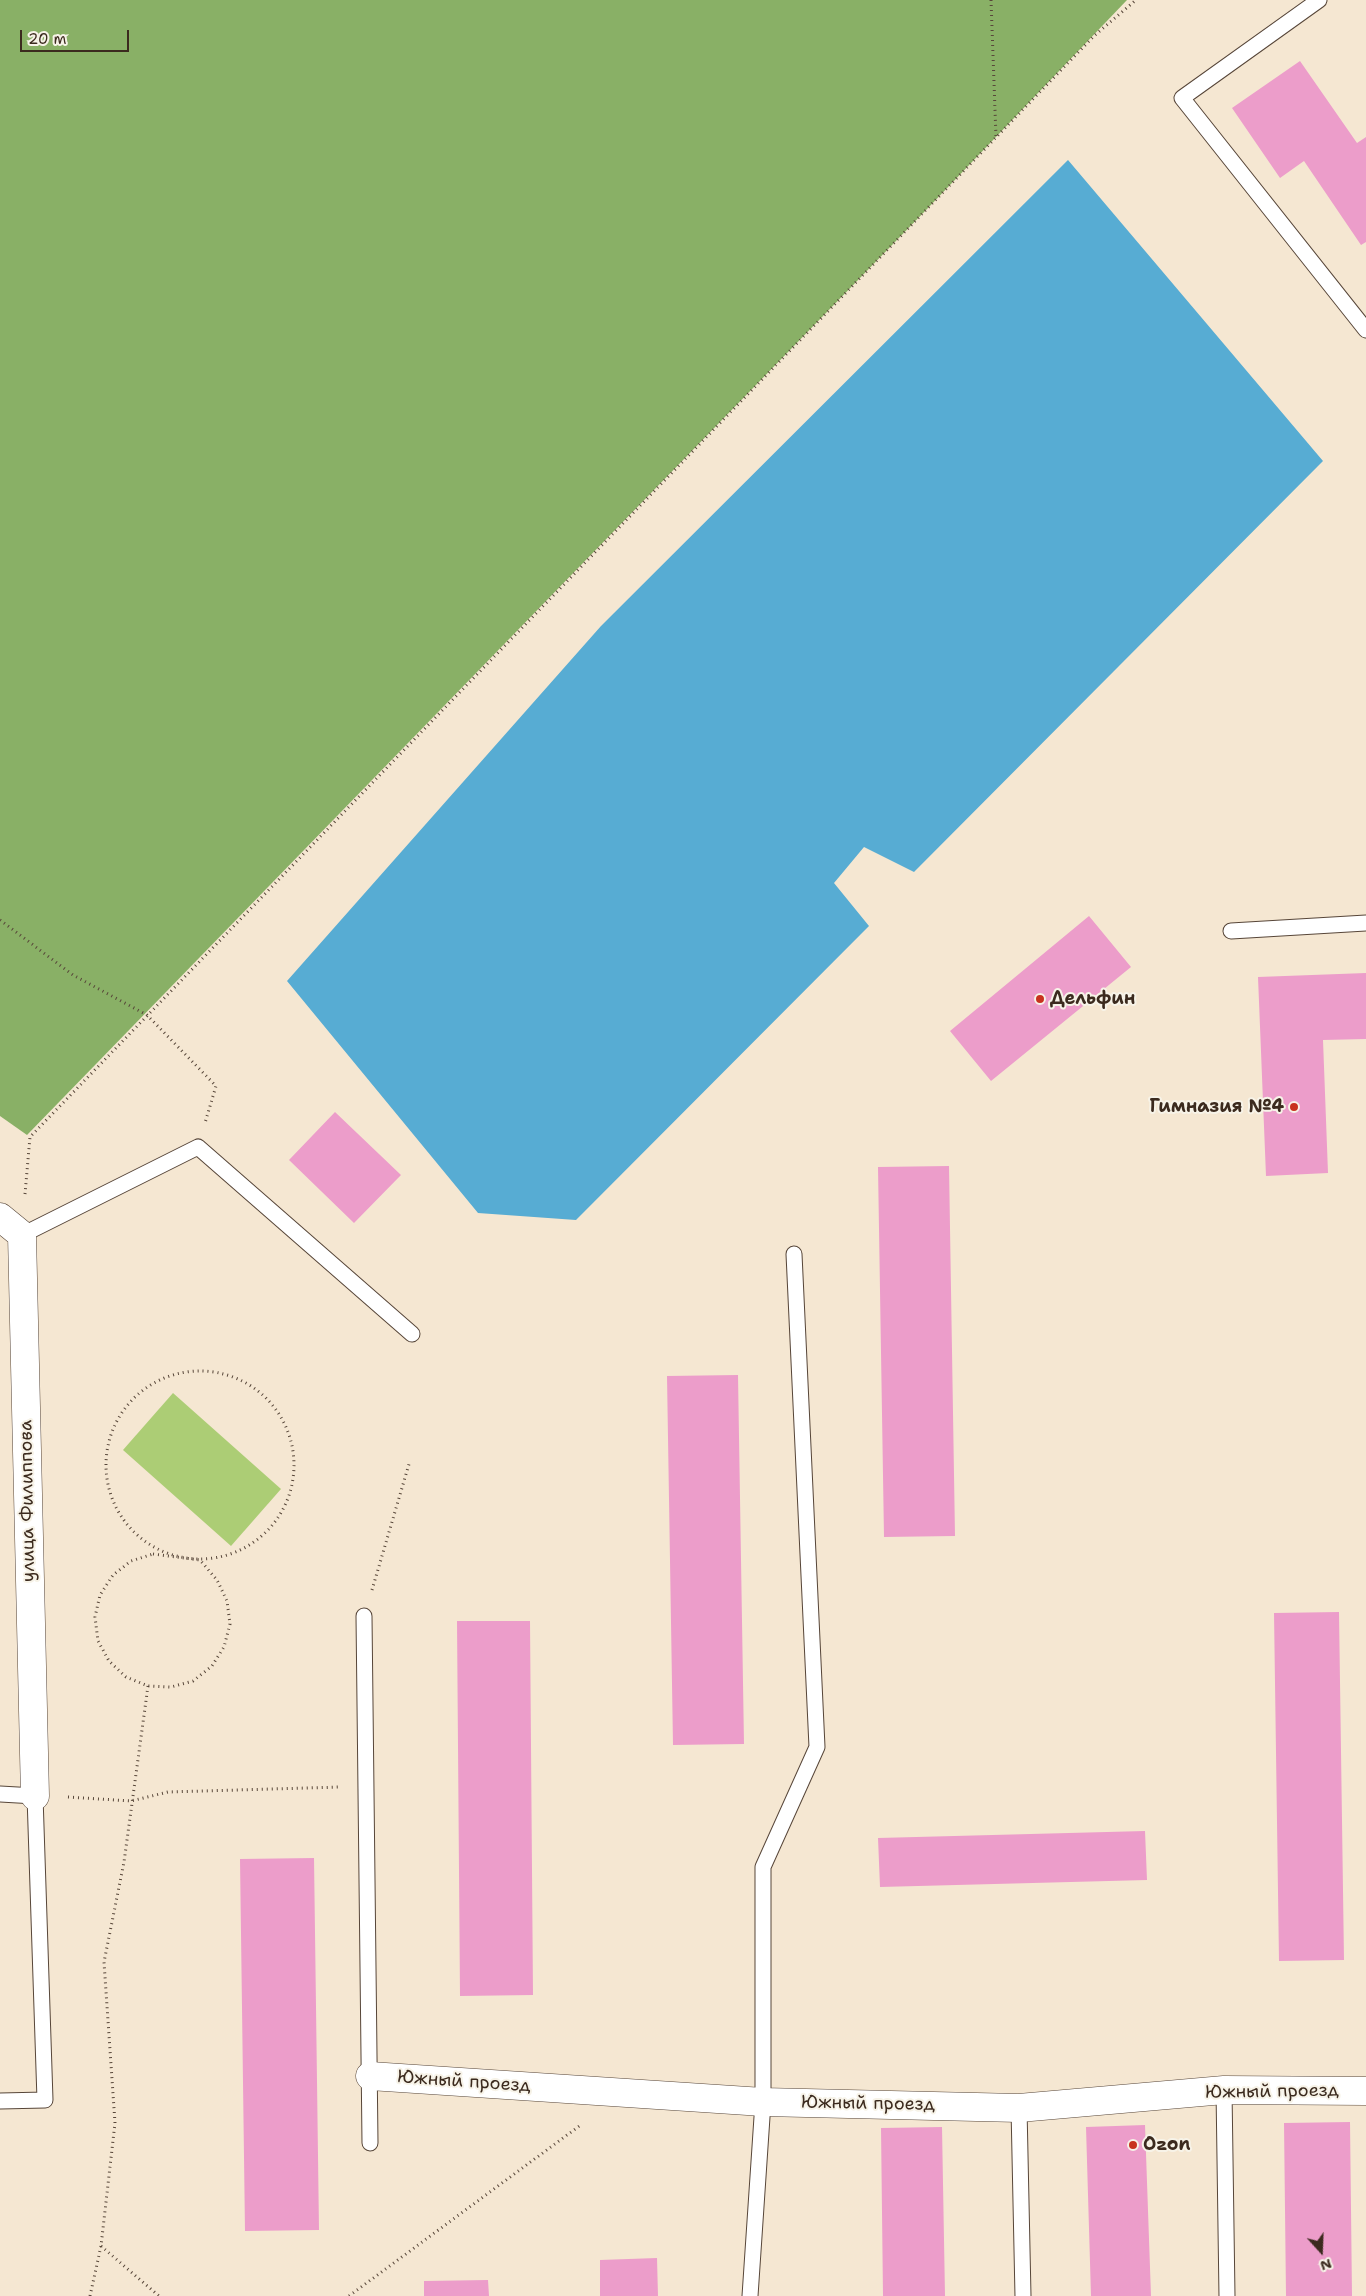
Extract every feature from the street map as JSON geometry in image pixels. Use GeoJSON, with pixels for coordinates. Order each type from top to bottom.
{"type":"FeatureCollection","features":[{"type":"Feature","properties":{"kind":"street"},"geometry":{"type":"LineString","coordinates":[[0,1217],[22,1235]]}},
{"type":"Feature","properties":{"kind":"street","name":"улица Филиппова"},"geometry":{"type":"LineString","coordinates":[[22,1235],[35,1796]]}},
{"type":"Feature","properties":{"kind":"street","name":"Южный проезд"},"geometry":{"type":"LineString","coordinates":[[370,2076],[764,2102],[1018,2108],[1224,2090],[1366,2091]]}},
{"type":"Feature","properties":{"kind":"lane"},"geometry":{"type":"LineString","coordinates":[[1319,0],[1182,98],[1366,330]]}},
{"type":"Feature","properties":{"kind":"lane"},"geometry":{"type":"LineString","coordinates":[[1230,931],[1366,923]]}},
{"type":"Feature","properties":{"kind":"lane"},"geometry":{"type":"LineString","coordinates":[[22,1235],[198,1147],[412,1334]]}},
{"type":"Feature","properties":{"kind":"lane"},"geometry":{"type":"LineString","coordinates":[[750,2296],[764,2102],[763,1867],[817,1747],[794,1254]]}},
{"type":"Feature","properties":{"kind":"lane"},"geometry":{"type":"LineString","coordinates":[[364,1616],[370,2143]]}},
{"type":"Feature","properties":{"kind":"lane"},"geometry":{"type":"LineString","coordinates":[[0,1794],[35,1796],[45,2100],[0,2101]]}},
{"type":"Feature","properties":{"kind":"lane"},"geometry":{"type":"LineString","coordinates":[[1224,2090],[1227,2296]]}},
{"type":"Feature","properties":{"kind":"lane"},"geometry":{"type":"LineString","coordinates":[[1018,2108],[1023,2296]]}},
{"type":"Feature","properties":{"kind":"path"},"geometry":{"type":"LineString","coordinates":[[991,0],[996,138]]}},
{"type":"Feature","properties":{"kind":"path"},"geometry":{"type":"LineString","coordinates":[[22,1235],[30,1137],[1088,43],[1136,0]]}},
{"type":"Feature","properties":{"kind":"path"},"geometry":{"type":"LineString","coordinates":[[0,920],[73,975],[147,1015],[216,1086],[198,1147]]}},
{"type":"Feature","properties":{"kind":"path"},"geometry":{"type":"LineString","coordinates":[[169,1554],[142,1539],[121,1516],[109,1488],[106,1456],[114,1426],[131,1401],[156,1382],[186,1372],[217,1372],[246,1382],[271,1402],[288,1428],[295,1458],[292,1490],[279,1518],[258,1541],[230,1555],[200,1560],[169,1554],[153,1554],[131,1561],[113,1576],[100,1595],[95,1617],[98,1641],[109,1661],[126,1677],[148,1686],[171,1687],[193,1680],[212,1666],[224,1647],[230,1624],[227,1601],[217,1580],[200,1560]]}},
{"type":"Feature","properties":{"kind":"path"},"geometry":{"type":"LineString","coordinates":[[364,1616],[409,1464]]}},
{"type":"Feature","properties":{"kind":"path"},"geometry":{"type":"LineString","coordinates":[[90,2296],[101,2246],[115,2123],[104,1962],[124,1862],[148,1686]]}},
{"type":"Feature","properties":{"kind":"path"},"geometry":{"type":"LineString","coordinates":[[35,1796],[132,1801],[168,1792],[366,1787]]}},
{"type":"Feature","properties":{"kind":"path"},"geometry":{"type":"LineString","coordinates":[[348,2296],[585,2122]]}},
{"type":"Feature","properties":{"kind":"path"},"geometry":{"type":"LineString","coordinates":[[101,2246],[159,2296]]}},
{"type":"Feature","properties":{"kind":"green space"},"geometry":{"type":"Polygon","coordinates":[[[0,0],[1127,0],[928,208],[27,1135],[0,1116],[0,0]]]}},
{"type":"Feature","properties":{"kind":"green space"},"geometry":{"type":"Polygon","coordinates":[[[173,1393],[281,1489],[231,1546],[123,1450],[173,1393]]]}},
{"type":"Feature","properties":{"kind":"water"},"geometry":{"type":"Polygon","coordinates":[[[1068,160],[1323,461],[914,872],[864,847],[834,883],[869,926],[576,1220],[478,1213],[287,981],[601,626],[1068,160]]]}},
{"type":"Feature","properties":{"kind":"building"},"geometry":{"type":"Polygon","coordinates":[[[1300,61],[1357,143],[1366,137],[1366,242],[1361,245],[1304,161],[1280,178],[1232,108],[1300,61]]]}},
{"type":"Feature","properties":{"kind":"building","name":"Дельфин"},"geometry":{"type":"Polygon","coordinates":[[[1089,916],[1131,967],[991,1081],[950,1031],[1089,916]]]}},
{"type":"Feature","properties":{"kind":"building","name":"Гимназия №4"},"geometry":{"type":"Polygon","coordinates":[[[1366,973],[1366,1039],[1323,1040],[1328,1173],[1266,1176],[1258,977],[1366,973]]]}},
{"type":"Feature","properties":{"kind":"building"},"geometry":{"type":"Polygon","coordinates":[[[335,1112],[401,1175],[354,1223],[289,1160],[335,1112]]]}},
{"type":"Feature","properties":{"kind":"building"},"geometry":{"type":"Polygon","coordinates":[[[949,1166],[955,1536],[884,1537],[878,1167],[949,1166]]]}},
{"type":"Feature","properties":{"kind":"building"},"geometry":{"type":"Polygon","coordinates":[[[738,1375],[744,1744],[673,1745],[667,1376],[738,1375]]]}},
{"type":"Feature","properties":{"kind":"building"},"geometry":{"type":"Polygon","coordinates":[[[1339,1612],[1344,1960],[1279,1961],[1274,1613],[1339,1612]]]}},
{"type":"Feature","properties":{"kind":"building"},"geometry":{"type":"Polygon","coordinates":[[[457,1621],[530,1621],[533,1995],[460,1996],[457,1621]]]}},
{"type":"Feature","properties":{"kind":"building"},"geometry":{"type":"Polygon","coordinates":[[[1145,1831],[1147,1880],[880,1887],[878,1838],[1145,1831]]]}},
{"type":"Feature","properties":{"kind":"building"},"geometry":{"type":"Polygon","coordinates":[[[314,1858],[319,2230],[245,2231],[240,1859],[314,1858]]]}},
{"type":"Feature","properties":{"kind":"building"},"geometry":{"type":"Polygon","coordinates":[[[1350,2122],[1352,2296],[1286,2296],[1284,2123],[1350,2122]]]}},
{"type":"Feature","properties":{"kind":"building"},"geometry":{"type":"Polygon","coordinates":[[[1145,2125],[1151,2296],[1091,2296],[1086,2127],[1145,2125]]]}},
{"type":"Feature","properties":{"kind":"building"},"geometry":{"type":"Polygon","coordinates":[[[942,2127],[945,2296],[883,2296],[881,2128],[942,2127]]]}},
{"type":"Feature","properties":{"kind":"building"},"geometry":{"type":"Polygon","coordinates":[[[657,2258],[658,2296],[600,2296],[600,2260],[657,2258]]]}},
{"type":"Feature","properties":{"kind":"building"},"geometry":{"type":"Polygon","coordinates":[[[488,2280],[489,2296],[424,2296],[424,2281],[488,2280]]]}},
{"type":"Feature","properties":{"kind":"place","name":"Дельфин"},"geometry":{"type":"Point","coordinates":[1040,999]}},
{"type":"Feature","properties":{"kind":"place","name":"Гимназия №4"},"geometry":{"type":"Point","coordinates":[1294,1107]}},
{"type":"Feature","properties":{"kind":"place","name":"Ozon"},"geometry":{"type":"Point","coordinates":[1133,2145]}}]}
